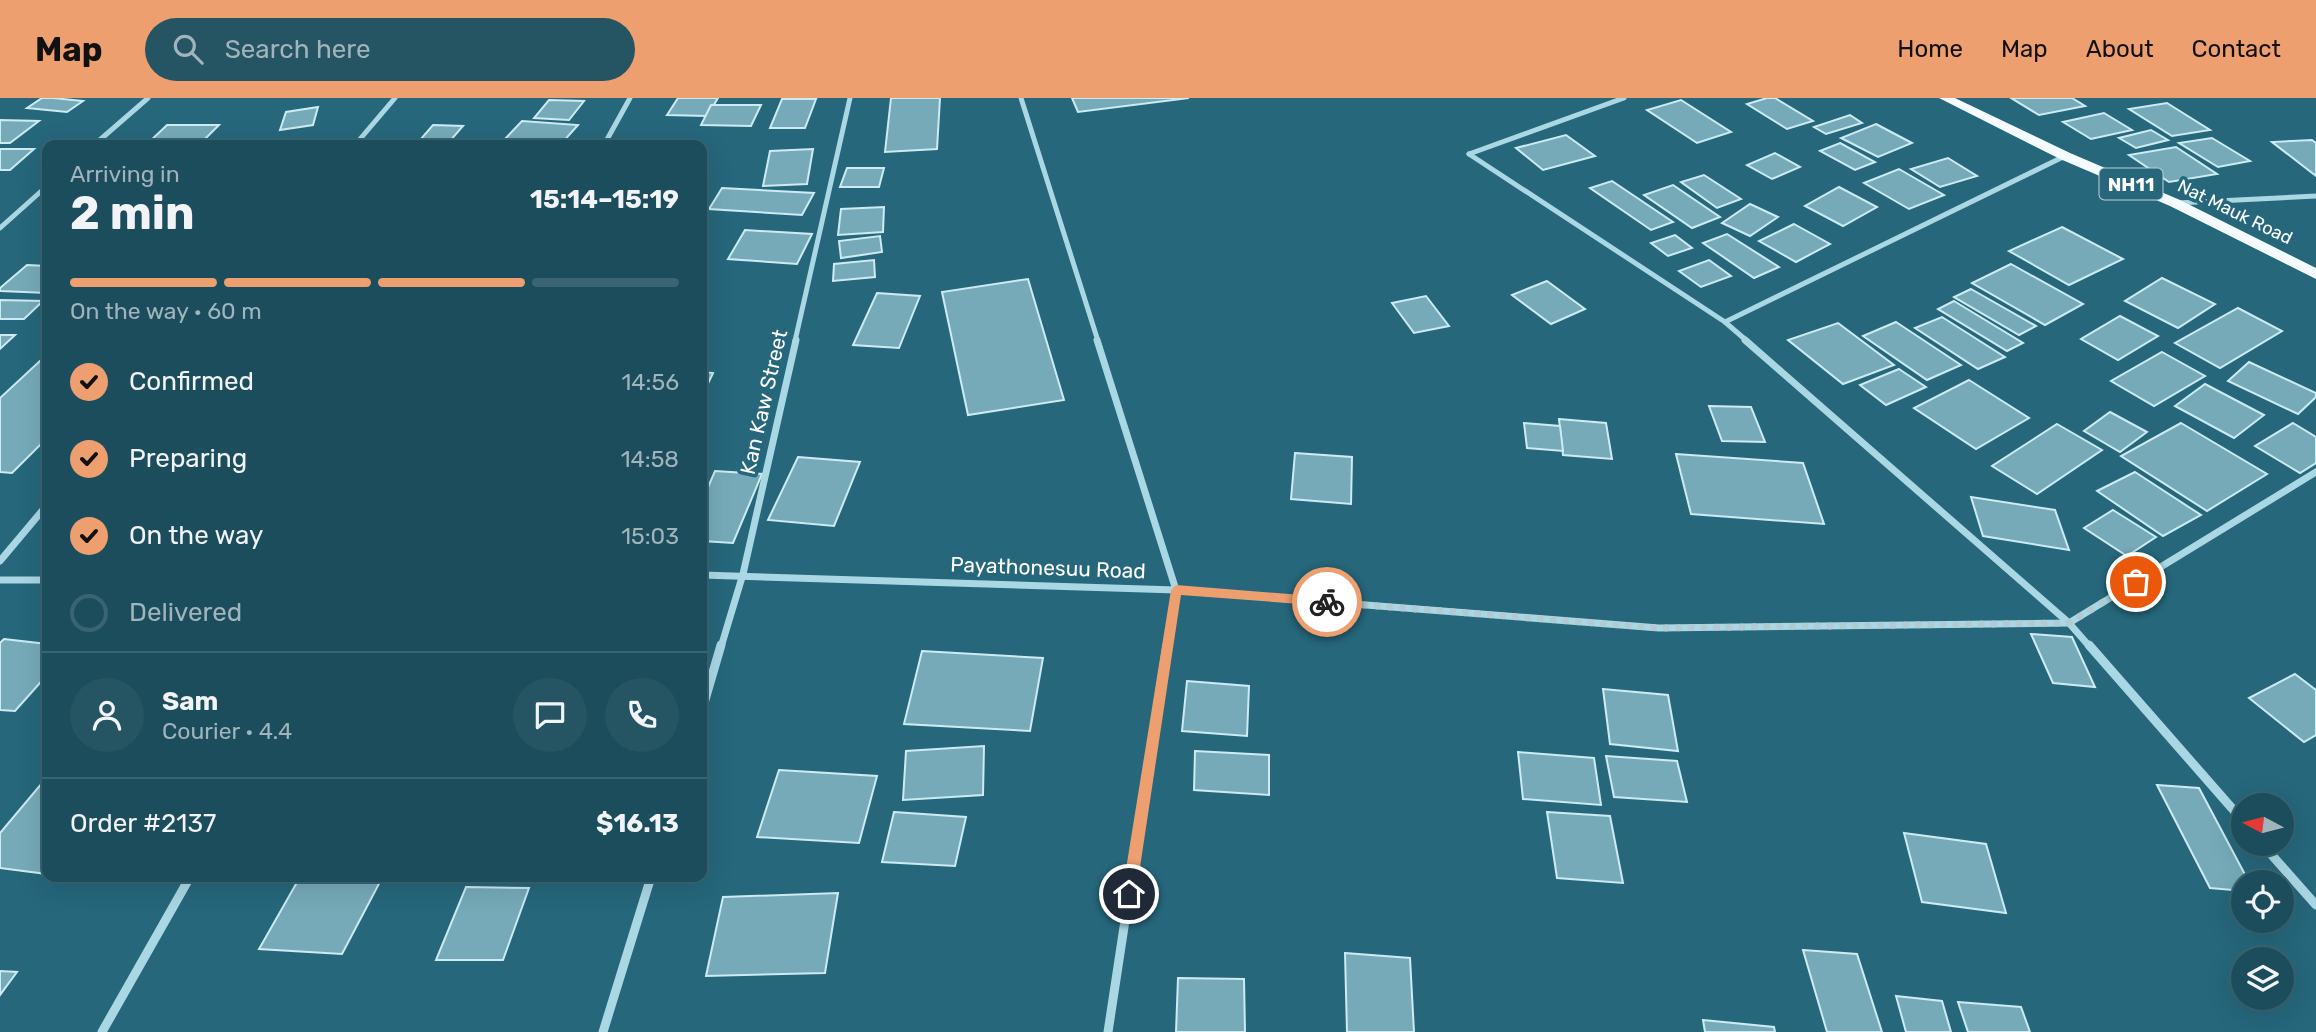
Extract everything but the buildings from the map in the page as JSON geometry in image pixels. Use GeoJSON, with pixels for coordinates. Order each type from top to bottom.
{"type":"FeatureCollection","features":[{"type":"Feature","properties":{"kind":"highway","name":"Nat Mauk Road"},"geometry":{"type":"LineString","coordinates":[[1945,98],[2065,156],[2175,203],[2316,274]]}},
{"type":"Feature","properties":{"kind":"street"},"geometry":{"type":"LineString","coordinates":[[100,140],[148,98]]}},
{"type":"Feature","properties":{"kind":"street"},"geometry":{"type":"LineString","coordinates":[[359,140],[395,98]]}},
{"type":"Feature","properties":{"kind":"street"},"geometry":{"type":"LineString","coordinates":[[607,140],[630,98]]}},
{"type":"Feature","properties":{"kind":"street","name":"Kan Kaw Street"},"geometry":{"type":"LineString","coordinates":[[707,694],[744,575],[850,98]]}},
{"type":"Feature","properties":{"kind":"street"},"geometry":{"type":"LineString","coordinates":[[1021,98],[1176,590],[1108,1032]]}},
{"type":"Feature","properties":{"kind":"street"},"geometry":{"type":"LineString","coordinates":[[1624,98],[1469,154],[1725,322],[2069,623],[2231,807]]}},
{"type":"Feature","properties":{"kind":"street"},"geometry":{"type":"LineString","coordinates":[[1725,322],[2065,156]]}},
{"type":"Feature","properties":{"kind":"street"},"geometry":{"type":"LineString","coordinates":[[0,228],[42,190]]}},
{"type":"Feature","properties":{"kind":"street"},"geometry":{"type":"LineString","coordinates":[[2175,203],[2316,196]]}},
{"type":"Feature","properties":{"kind":"street"},"geometry":{"type":"LineString","coordinates":[[2069,623],[2316,472]]}},
{"type":"Feature","properties":{"kind":"street"},"geometry":{"type":"LineString","coordinates":[[0,561],[42,511]]}},
{"type":"Feature","properties":{"kind":"street","name":"Payathonesuu Road"},"geometry":{"type":"LineString","coordinates":[[707,575],[1176,590],[1659,628],[2069,623]]}},
{"type":"Feature","properties":{"kind":"street"},"geometry":{"type":"LineString","coordinates":[[0,580],[42,580]]}},
{"type":"Feature","properties":{"kind":"street"},"geometry":{"type":"LineString","coordinates":[[2273,856],[2316,905]]}},
{"type":"Feature","properties":{"kind":"street"},"geometry":{"type":"LineString","coordinates":[[102,1032],[187,882]]}},
{"type":"Feature","properties":{"kind":"street"},"geometry":{"type":"LineString","coordinates":[[603,1032],[649,882]]}},
{"type":"Feature","properties":{"kind":"way so far"},"geometry":{"type":"LineString","coordinates":[[1327,602],[1659,628],[2069,623],[2136,582]]}},
{"type":"Feature","properties":{"kind":"route"},"geometry":{"type":"LineString","coordinates":[[1129,894],[1176,590],[1327,602]]}}]}
